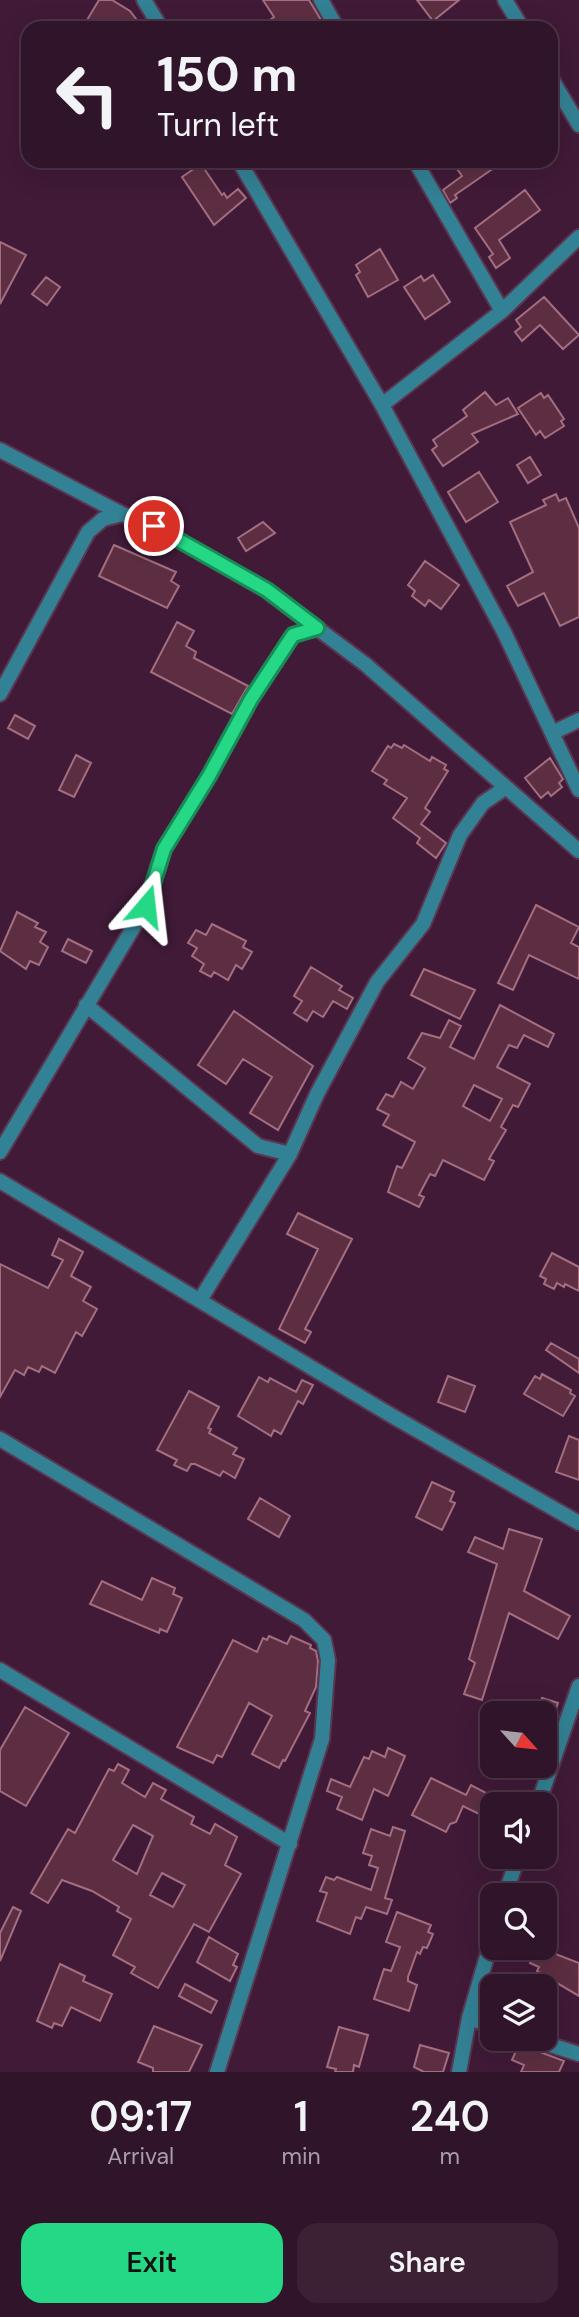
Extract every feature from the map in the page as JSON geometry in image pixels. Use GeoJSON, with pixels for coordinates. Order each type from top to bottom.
{"type":"FeatureCollection","features":[{"type":"Feature","properties":{"kind":"street"},"geometry":{"type":"LineString","coordinates":[[144,0],[156,21]]}},
{"type":"Feature","properties":{"kind":"street"},"geometry":{"type":"LineString","coordinates":[[321,0],[333,21]]}},
{"type":"Feature","properties":{"kind":"street"},"geometry":{"type":"LineString","coordinates":[[505,0],[518,21]]}},
{"type":"Feature","properties":{"kind":"street"},"geometry":{"type":"LineString","coordinates":[[558,90],[579,125]]}},
{"type":"Feature","properties":{"kind":"street"},"geometry":{"type":"LineString","coordinates":[[243,168],[382,405],[504,632],[579,790]]}},
{"type":"Feature","properties":{"kind":"street"},"geometry":{"type":"LineString","coordinates":[[419,168],[502,311]]}},
{"type":"Feature","properties":{"kind":"street"},"geometry":{"type":"LineString","coordinates":[[382,405],[502,311],[579,237]]}},
{"type":"Feature","properties":{"kind":"street"},"geometry":{"type":"LineString","coordinates":[[0,450],[122,514],[154,526],[267,590],[365,664],[579,851]]}},
{"type":"Feature","properties":{"kind":"street"},"geometry":{"type":"LineString","coordinates":[[0,694],[88,532],[103,519],[122,514]]}},
{"type":"Feature","properties":{"kind":"street"},"geometry":{"type":"LineString","coordinates":[[0,1152],[146,906],[164,849],[209,776],[251,699],[293,635],[317,628]]}},
{"type":"Feature","properties":{"kind":"street"},"geometry":{"type":"LineString","coordinates":[[552,733],[579,720]]}},
{"type":"Feature","properties":{"kind":"street"},"geometry":{"type":"LineString","coordinates":[[201,1300],[290,1154],[321,1086],[377,982],[423,924],[460,835],[483,803],[505,789]]}},
{"type":"Feature","properties":{"kind":"street"},"geometry":{"type":"LineString","coordinates":[[86,1005],[258,1146],[290,1154]]}},
{"type":"Feature","properties":{"kind":"street"},"geometry":{"type":"LineString","coordinates":[[0,1181],[579,1523]]}},
{"type":"Feature","properties":{"kind":"street"},"geometry":{"type":"LineString","coordinates":[[0,1439],[304,1620],[324,1640],[328,1660],[322,1739],[217,2072]]}},
{"type":"Feature","properties":{"kind":"street"},"geometry":{"type":"LineString","coordinates":[[0,1671],[290,1844]]}},
{"type":"Feature","properties":{"kind":"street"},"geometry":{"type":"LineString","coordinates":[[542,1792],[579,1686]]}},
{"type":"Feature","properties":{"kind":"street"},"geometry":{"type":"LineString","coordinates":[[459,2072],[469,2018],[486,1960]]}},
{"type":"Feature","properties":{"kind":"street"},"geometry":{"type":"LineString","coordinates":[[469,2018],[480,2021]]}},
{"type":"Feature","properties":{"kind":"street"},"geometry":{"type":"LineString","coordinates":[[557,2047],[579,2054]]}},
{"type":"Feature","properties":{"kind":"building"},"geometry":{"type":"Polygon","coordinates":[[[99,0],[112,0],[130,11],[138,21],[89,21],[87,20],[99,0]]]}},
{"type":"Feature","properties":{"kind":"building"},"geometry":{"type":"Polygon","coordinates":[[[263,0],[309,0],[321,20],[269,21],[274,17],[263,0]]]}},
{"type":"Feature","properties":{"kind":"building"},"geometry":{"type":"Polygon","coordinates":[[[417,0],[459,0],[433,21],[417,0]]]}},
{"type":"Feature","properties":{"kind":"building"},"geometry":{"type":"Polygon","coordinates":[[[195,168],[204,168],[222,195],[224,193],[227,198],[238,189],[246,198],[214,225],[182,177],[195,168]]]}},
{"type":"Feature","properties":{"kind":"building"},"geometry":{"type":"Polygon","coordinates":[[[456,168],[494,168],[455,195],[457,198],[450,203],[443,190],[462,176],[456,168]]]}},
{"type":"Feature","properties":{"kind":"building"},"geometry":{"type":"Polygon","coordinates":[[[525,190],[540,210],[499,240],[510,258],[496,268],[489,257],[493,254],[475,228],[525,190]]]}},
{"type":"Feature","properties":{"kind":"building"},"geometry":{"type":"Polygon","coordinates":[[[0,242],[26,255],[0,304],[0,242]]]}},
{"type":"Feature","properties":{"kind":"building"},"geometry":{"type":"Polygon","coordinates":[[[380,249],[398,280],[368,297],[356,275],[360,272],[356,265],[380,249]]]}},
{"type":"Feature","properties":{"kind":"building"},"geometry":{"type":"Polygon","coordinates":[[[433,275],[450,302],[425,319],[404,287],[421,276],[424,281],[433,275]]]}},
{"type":"Feature","properties":{"kind":"building"},"geometry":{"type":"Polygon","coordinates":[[[46,277],[60,287],[47,305],[32,294],[46,277]]]}},
{"type":"Feature","properties":{"kind":"building"},"geometry":{"type":"Polygon","coordinates":[[[544,297],[579,335],[563,349],[540,325],[522,341],[515,332],[521,327],[516,320],[544,297]]]}},
{"type":"Feature","properties":{"kind":"building"},"geometry":{"type":"Polygon","coordinates":[[[485,392],[496,405],[508,398],[518,414],[472,434],[478,442],[443,466],[432,450],[437,446],[433,440],[467,416],[463,410],[485,392]]]}},
{"type":"Feature","properties":{"kind":"building"},"geometry":{"type":"Polygon","coordinates":[[[541,393],[544,398],[548,395],[564,419],[561,421],[564,426],[545,438],[540,431],[536,435],[518,408],[541,393]]]}},
{"type":"Feature","properties":{"kind":"building"},"geometry":{"type":"Polygon","coordinates":[[[530,457],[541,475],[528,483],[517,465],[530,457]]]}},
{"type":"Feature","properties":{"kind":"building"},"geometry":{"type":"Polygon","coordinates":[[[479,472],[498,502],[466,522],[448,492],[479,472]]]}},
{"type":"Feature","properties":{"kind":"building"},"geometry":{"type":"Polygon","coordinates":[[[556,494],[559,501],[566,498],[579,528],[579,617],[560,626],[544,593],[518,606],[507,586],[533,572],[510,522],[546,505],[543,500],[556,494]]]}},
{"type":"Feature","properties":{"kind":"building"},"geometry":{"type":"Polygon","coordinates":[[[263,522],[275,533],[246,551],[238,538],[263,522]]]}},
{"type":"Feature","properties":{"kind":"building"},"geometry":{"type":"Polygon","coordinates":[[[114,545],[176,572],[171,581],[179,586],[167,608],[99,576],[114,545]]]}},
{"type":"Feature","properties":{"kind":"building"},"geometry":{"type":"Polygon","coordinates":[[[425,561],[459,585],[441,609],[429,600],[425,606],[412,596],[415,591],[408,585],[425,561]]]}},
{"type":"Feature","properties":{"kind":"building"},"geometry":{"type":"Polygon","coordinates":[[[177,622],[194,631],[186,646],[196,652],[194,658],[248,686],[232,714],[151,672],[177,622]]]}},
{"type":"Feature","properties":{"kind":"building"},"geometry":{"type":"Polygon","coordinates":[[[15,715],[35,726],[28,739],[8,728],[15,715]]]}},
{"type":"Feature","properties":{"kind":"building"},"geometry":{"type":"Polygon","coordinates":[[[394,744],[402,748],[404,745],[430,761],[432,757],[446,765],[444,769],[448,771],[425,808],[430,812],[421,824],[446,843],[436,858],[417,843],[420,838],[393,818],[407,798],[384,784],[387,780],[372,771],[388,746],[391,748],[394,744]]]}},
{"type":"Feature","properties":{"kind":"building"},"geometry":{"type":"Polygon","coordinates":[[[76,755],[91,763],[74,797],[59,790],[76,755]]]}},
{"type":"Feature","properties":{"kind":"building"},"geometry":{"type":"Polygon","coordinates":[[[550,758],[563,779],[559,783],[562,787],[551,796],[548,792],[541,798],[525,778],[550,758]]]}},
{"type":"Feature","properties":{"kind":"building"},"geometry":{"type":"Polygon","coordinates":[[[536,905],[579,927],[571,943],[579,947],[579,979],[529,955],[513,990],[498,983],[536,905]]]}},
{"type":"Feature","properties":{"kind":"building"},"geometry":{"type":"Polygon","coordinates":[[[17,912],[38,923],[35,927],[46,932],[40,942],[48,947],[39,965],[30,961],[26,969],[0,951],[17,912]]]}},
{"type":"Feature","properties":{"kind":"building"},"geometry":{"type":"Polygon","coordinates":[[[212,924],[246,941],[243,947],[252,952],[242,969],[236,965],[228,980],[214,972],[211,977],[200,971],[204,964],[192,956],[197,948],[188,943],[196,930],[206,935],[212,924]]]}},
{"type":"Feature","properties":{"kind":"building"},"geometry":{"type":"Polygon","coordinates":[[[68,939],[92,951],[86,963],[62,951],[68,939]]]}},
{"type":"Feature","properties":{"kind":"building"},"geometry":{"type":"Polygon","coordinates":[[[311,967],[342,986],[339,990],[353,998],[347,1009],[333,1001],[323,1017],[313,1011],[307,1021],[294,1013],[302,1001],[294,996],[311,967]]]}},
{"type":"Feature","properties":{"kind":"building"},"geometry":{"type":"Polygon","coordinates":[[[424,969],[475,990],[460,1019],[411,995],[424,969]]]}},
{"type":"Feature","properties":{"kind":"building"},"geometry":{"type":"Polygon","coordinates":[[[500,1005],[554,1034],[548,1047],[524,1035],[517,1048],[509,1045],[497,1067],[530,1084],[518,1107],[513,1105],[501,1127],[506,1130],[489,1159],[494,1161],[484,1180],[443,1160],[435,1176],[430,1174],[419,1195],[424,1197],[419,1207],[388,1192],[397,1166],[402,1168],[415,1142],[383,1125],[389,1115],[377,1109],[386,1094],[393,1097],[401,1082],[413,1089],[425,1068],[408,1058],[422,1033],[440,1038],[449,1020],[461,1026],[450,1047],[474,1059],[500,1005]],[[474,1085],[463,1106],[490,1121],[502,1099],[474,1085]]]}},
{"type":"Feature","properties":{"kind":"building"},"geometry":{"type":"Polygon","coordinates":[[[234,1011],[313,1066],[278,1130],[250,1113],[272,1077],[243,1059],[226,1084],[198,1065],[234,1011]]]}},
{"type":"Feature","properties":{"kind":"building"},"geometry":{"type":"Polygon","coordinates":[[[298,1213],[352,1239],[305,1329],[311,1332],[305,1343],[279,1329],[318,1249],[287,1234],[298,1213]]]}},
{"type":"Feature","properties":{"kind":"building"},"geometry":{"type":"Polygon","coordinates":[[[59,1239],[83,1252],[71,1276],[91,1287],[83,1301],[97,1309],[82,1336],[76,1332],[55,1373],[42,1366],[39,1372],[28,1367],[24,1375],[15,1370],[0,1397],[0,1264],[48,1288],[63,1260],[52,1255],[59,1239]]]}},
{"type":"Feature","properties":{"kind":"building"},"geometry":{"type":"Polygon","coordinates":[[[552,1253],[579,1267],[579,1291],[565,1284],[564,1287],[557,1283],[554,1289],[544,1284],[546,1279],[540,1276],[552,1253]]]}},
{"type":"Feature","properties":{"kind":"building"},"geometry":{"type":"Polygon","coordinates":[[[551,1343],[579,1359],[579,1373],[546,1350],[551,1343]]]}},
{"type":"Feature","properties":{"kind":"building"},"geometry":{"type":"Polygon","coordinates":[[[542,1374],[571,1390],[570,1393],[575,1396],[563,1416],[524,1394],[535,1376],[540,1379],[542,1374]]]}},
{"type":"Feature","properties":{"kind":"building"},"geometry":{"type":"Polygon","coordinates":[[[448,1376],[475,1386],[465,1412],[438,1402],[448,1376]]]}},
{"type":"Feature","properties":{"kind":"building"},"geometry":{"type":"Polygon","coordinates":[[[259,1377],[268,1382],[270,1378],[296,1392],[302,1380],[313,1385],[303,1404],[298,1401],[281,1434],[274,1430],[271,1436],[238,1416],[259,1377]]]}},
{"type":"Feature","properties":{"kind":"building"},"geometry":{"type":"Polygon","coordinates":[[[189,1391],[219,1407],[208,1428],[211,1429],[209,1433],[237,1448],[233,1454],[244,1459],[235,1478],[223,1471],[220,1476],[195,1464],[191,1464],[187,1471],[174,1465],[177,1460],[157,1450],[189,1391]]]}},
{"type":"Feature","properties":{"kind":"building"},"geometry":{"type":"Polygon","coordinates":[[[569,1436],[579,1440],[579,1480],[556,1472],[569,1436]]]}},
{"type":"Feature","properties":{"kind":"building"},"geometry":{"type":"Polygon","coordinates":[[[432,1482],[454,1492],[450,1501],[455,1503],[442,1530],[416,1517],[432,1482]]]}},
{"type":"Feature","properties":{"kind":"building"},"geometry":{"type":"Polygon","coordinates":[[[260,1498],[290,1516],[279,1537],[248,1519],[260,1498]]]}},
{"type":"Feature","properties":{"kind":"building"},"geometry":{"type":"Polygon","coordinates":[[[509,1529],[542,1539],[524,1591],[570,1616],[558,1639],[509,1613],[482,1700],[464,1694],[475,1663],[469,1659],[497,1564],[468,1552],[475,1537],[503,1549],[509,1529]]]}},
{"type":"Feature","properties":{"kind":"building"},"geometry":{"type":"Polygon","coordinates":[[[152,1578],[175,1588],[173,1594],[182,1598],[167,1632],[160,1629],[159,1633],[90,1604],[102,1581],[142,1600],[152,1578]]]}},
{"type":"Feature","properties":{"kind":"building"},"geometry":{"type":"Polygon","coordinates":[[[269,1636],[287,1644],[291,1636],[311,1645],[310,1648],[316,1651],[318,1661],[316,1687],[305,1711],[310,1713],[285,1761],[283,1760],[279,1768],[252,1754],[272,1716],[249,1703],[222,1757],[217,1755],[213,1763],[177,1747],[233,1640],[257,1652],[263,1638],[267,1640],[269,1636]]]}},
{"type":"Feature","properties":{"kind":"building"},"geometry":{"type":"Polygon","coordinates":[[[25,1707],[69,1733],[26,1806],[0,1791],[0,1750],[25,1707]]]}},
{"type":"Feature","properties":{"kind":"building"},"geometry":{"type":"Polygon","coordinates":[[[388,1748],[405,1756],[388,1796],[374,1789],[362,1820],[337,1809],[342,1797],[327,1791],[331,1779],[350,1787],[364,1757],[369,1759],[372,1751],[385,1757],[388,1748]]]}},
{"type":"Feature","properties":{"kind":"building"},"geometry":{"type":"Polygon","coordinates":[[[118,1764],[129,1770],[122,1783],[145,1797],[153,1783],[166,1790],[161,1799],[194,1817],[191,1824],[210,1834],[215,1824],[237,1837],[225,1865],[241,1874],[209,1932],[194,1924],[158,1988],[131,1973],[135,1967],[113,1955],[131,1919],[117,1911],[119,1907],[92,1891],[62,1880],[48,1903],[31,1893],[68,1829],[75,1833],[109,1769],[114,1771],[118,1764]],[[133,1825],[113,1860],[137,1874],[153,1836],[133,1825]],[[162,1873],[150,1895],[173,1907],[185,1885],[162,1873]]]}},
{"type":"Feature","properties":{"kind":"building"},"geometry":{"type":"Polygon","coordinates":[[[431,1778],[466,1795],[471,1785],[484,1792],[480,1792],[480,1814],[463,1806],[456,1822],[450,1824],[446,1832],[412,1815],[431,1778]]]}},
{"type":"Feature","properties":{"kind":"building"},"geometry":{"type":"Polygon","coordinates":[[[393,1827],[405,1831],[385,1898],[392,1900],[387,1914],[366,1907],[361,1919],[356,1917],[350,1934],[317,1921],[327,1893],[320,1891],[326,1877],[334,1880],[337,1877],[371,1890],[378,1868],[369,1865],[372,1856],[363,1853],[371,1829],[390,1836],[393,1827]]]}},
{"type":"Feature","properties":{"kind":"building"},"geometry":{"type":"Polygon","coordinates":[[[13,1907],[21,1911],[0,1961],[0,1933],[13,1907]]]}},
{"type":"Feature","properties":{"kind":"building"},"geometry":{"type":"Polygon","coordinates":[[[397,1912],[431,1925],[428,1932],[433,1934],[427,1948],[423,1947],[420,1954],[417,1952],[408,1977],[408,1981],[417,1985],[409,2011],[374,1999],[384,1969],[391,1971],[400,1947],[386,1942],[397,1912]]]}},
{"type":"Feature","properties":{"kind":"building"},"geometry":{"type":"Polygon","coordinates":[[[209,1937],[238,1954],[233,1965],[237,1967],[230,1981],[197,1962],[209,1937]]]}},
{"type":"Feature","properties":{"kind":"building"},"geometry":{"type":"Polygon","coordinates":[[[557,1955],[579,1963],[579,1996],[557,1983],[557,1974],[542,1974],[537,1971],[539,1967],[530,1963],[532,1960],[557,1960],[557,1955]]]}},
{"type":"Feature","properties":{"kind":"building"},"geometry":{"type":"Polygon","coordinates":[[[60,1964],[85,1976],[83,1981],[112,1994],[100,2021],[71,2007],[62,2026],[54,2023],[52,2028],[37,2021],[60,1964]]]}},
{"type":"Feature","properties":{"kind":"building"},"geometry":{"type":"Polygon","coordinates":[[[185,1984],[217,2001],[211,2013],[179,1996],[185,1984]]]}},
{"type":"Feature","properties":{"kind":"building"},"geometry":{"type":"Polygon","coordinates":[[[154,2026],[202,2045],[189,2072],[153,2072],[153,2068],[138,2062],[154,2026]]]}},
{"type":"Feature","properties":{"kind":"building"},"geometry":{"type":"Polygon","coordinates":[[[339,2027],[368,2035],[359,2067],[354,2065],[353,2072],[335,2072],[336,2069],[327,2067],[339,2027]]]}},
{"type":"Feature","properties":{"kind":"building"},"geometry":{"type":"Polygon","coordinates":[[[420,2045],[449,2053],[443,2072],[424,2072],[414,2067],[420,2045]]]}},
{"type":"Feature","properties":{"kind":"building"},"geometry":{"type":"Polygon","coordinates":[[[516,2051],[538,2051],[564,2061],[559,2072],[521,2072],[524,2065],[512,2060],[516,2051]]]}},
{"type":"Feature","properties":{"kind":"route"},"geometry":{"type":"LineString","coordinates":[[146,906],[164,849],[209,776],[251,699],[293,635],[317,628],[267,590],[154,526]]}}]}
